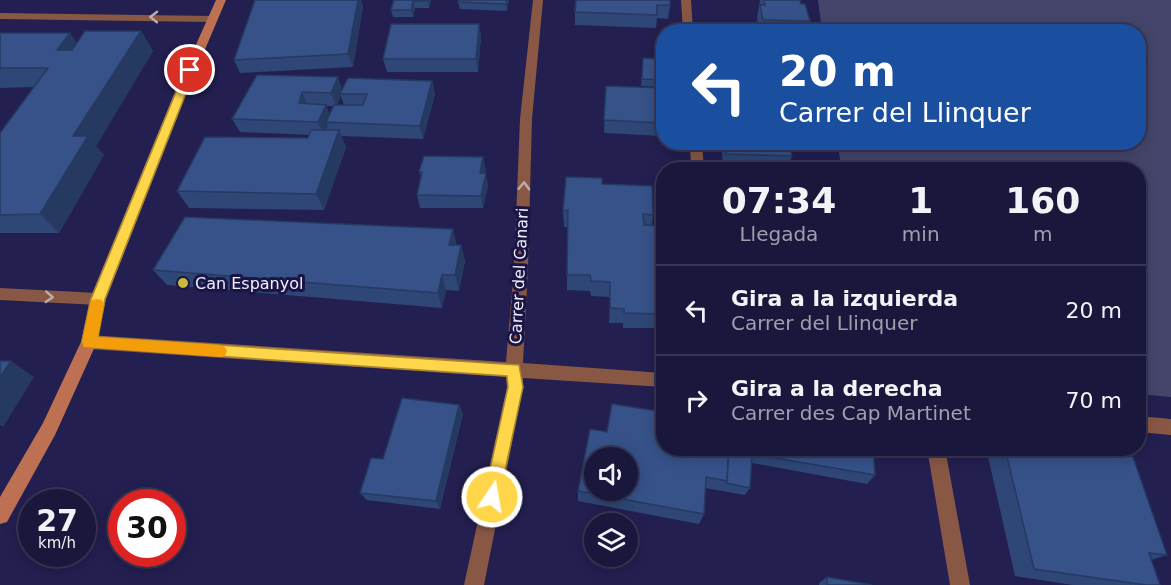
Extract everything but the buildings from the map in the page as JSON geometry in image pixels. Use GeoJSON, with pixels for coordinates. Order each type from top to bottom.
{"type":"FeatureCollection","features":[{"type":"Feature","properties":{"kind":"street"},"geometry":{"type":"LineString","coordinates":[[0,515],[50,429],[89,342],[98,299],[221,0]]}},
{"type":"Feature","properties":{"kind":"street","name":"Carrer del Canari"},"geometry":{"type":"LineString","coordinates":[[474,585],[515,387],[526,119],[538,0]]}},
{"type":"Feature","properties":{"kind":"street"},"geometry":{"type":"LineString","coordinates":[[686,0],[688,24]]}},
{"type":"Feature","properties":{"kind":"street"},"geometry":{"type":"LineString","coordinates":[[0,15],[212,19]]}},
{"type":"Feature","properties":{"kind":"street"},"geometry":{"type":"LineString","coordinates":[[0,294],[98,299]]}},
{"type":"Feature","properties":{"kind":"street"},"geometry":{"type":"LineString","coordinates":[[89,342],[656,380]]}},
{"type":"Feature","properties":{"kind":"street"},"geometry":{"type":"LineString","coordinates":[[1146,425],[1171,427]]}},
{"type":"Feature","properties":{"kind":"street"},"geometry":{"type":"LineString","coordinates":[[937,456],[960,585]]}},
{"type":"Feature","properties":{"kind":"shaded area"},"geometry":{"type":"Polygon","coordinates":[[[818,0],[1171,0],[1171,397],[1146,395],[1146,162],[840,162],[839,150],[1146,150],[1146,24],[821,24],[818,0]]]}},
{"type":"Feature","properties":{"kind":"slow traffic"},"geometry":{"type":"LineString","coordinates":[[97,304],[89,342],[220,351]]}},
{"type":"Feature","properties":{"kind":"place","name":"Can Espanyol"},"geometry":{"type":"Point","coordinates":[183,283]}},
{"type":"Feature","properties":{"kind":"route"},"geometry":{"type":"LineString","coordinates":[[190,70],[98,299],[89,342],[514,370],[515,387],[492,497]]}}]}
